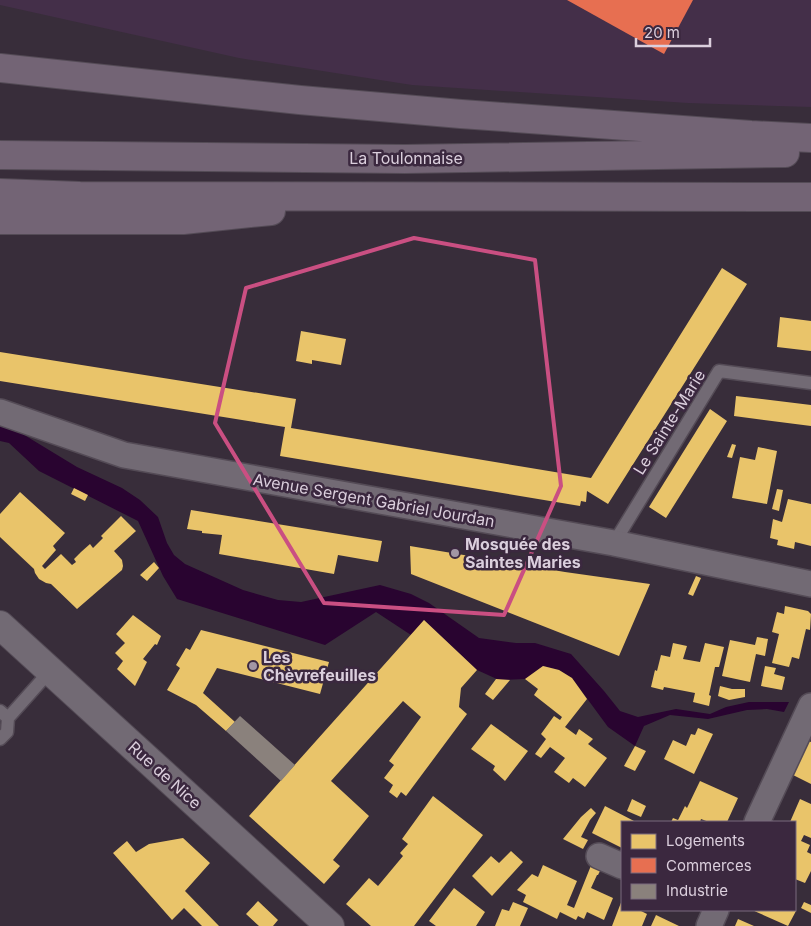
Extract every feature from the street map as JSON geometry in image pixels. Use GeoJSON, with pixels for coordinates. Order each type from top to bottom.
{"type":"FeatureCollection","features":[{"type":"Feature","properties":{"kind":"highway"},"geometry":{"type":"LineString","coordinates":[[0,68],[300,100],[461,114],[811,138]]}},
{"type":"Feature","properties":{"kind":"highway","name":"La Toulonnaise"},"geometry":{"type":"LineString","coordinates":[[0,155],[405,159],[811,153]]}},
{"type":"Feature","properties":{"kind":"highway"},"geometry":{"type":"LineString","coordinates":[[0,193],[80,196],[811,197]]}},
{"type":"Feature","properties":{"kind":"highway"},"geometry":{"type":"LineString","coordinates":[[0,220],[183,220],[423,196]]}},
{"type":"Feature","properties":{"kind":"street","name":"Avenue Sergent Gabriel Jourdan"},"geometry":{"type":"LineString","coordinates":[[0,412],[124,455],[614,543],[811,584]]}},
{"type":"Feature","properties":{"kind":"street","name":"Rue de Nice"},"geometry":{"type":"LineString","coordinates":[[0,625],[330,926]]}},
{"type":"Feature","properties":{"kind":"street"},"geometry":{"type":"LineString","coordinates":[[757,821],[811,706]]}},
{"type":"Feature","properties":{"kind":"street"},"geometry":{"type":"LineString","coordinates":[[599,856],[621,866]]}},
{"type":"Feature","properties":{"kind":"street"},"geometry":{"type":"LineString","coordinates":[[709,926],[716,911]]}},
{"type":"Feature","properties":{"kind":"lane","name":"Le Sainte-Marie"},"geometry":{"type":"LineString","coordinates":[[614,543],[719,372],[811,383]]}},
{"type":"Feature","properties":{"kind":"lane"},"geometry":{"type":"LineString","coordinates":[[0,739],[7,732],[4,714],[50,671]]}},
{"type":"Feature","properties":{"kind":"highlighted area"},"geometry":{"type":"Polygon","coordinates":[[[414,238],[535,260],[561,486],[504,615],[324,603],[215,423],[246,288],[414,238]]]}},
{"type":"Feature","properties":{"kind":"shaded area"},"geometry":{"type":"Polygon","coordinates":[[[0,0],[811,0],[811,107],[688,103],[412,85],[239,58],[0,5],[0,0]]]}},
{"type":"Feature","properties":{"kind":"shaded area"},"geometry":{"type":"Polygon","coordinates":[[[0,425],[21,433],[77,467],[122,488],[140,500],[158,517],[167,543],[174,555],[185,564],[243,590],[278,600],[301,602],[380,585],[411,594],[429,603],[479,638],[516,643],[535,643],[571,654],[620,711],[638,717],[676,709],[710,714],[726,707],[749,702],[789,702],[784,712],[767,709],[747,710],[708,719],[670,715],[644,726],[635,746],[608,727],[572,678],[559,670],[543,666],[525,679],[499,680],[477,670],[424,620],[411,635],[376,612],[325,645],[177,599],[163,576],[138,521],[39,471],[9,443],[0,441],[0,425]]]}},
{"type":"Feature","properties":{"kind":"building: Logements"},"geometry":{"type":"Polygon","coordinates":[[[722,268],[747,284],[608,504],[587,491],[586,502],[581,501],[580,506],[280,456],[285,427],[0,381],[0,352],[296,399],[291,428],[591,478],[722,268]]]}},
{"type":"Feature","properties":{"kind":"building: Logements"},"geometry":{"type":"Polygon","coordinates":[[[780,317],[811,321],[811,351],[777,347],[780,317]]]}},
{"type":"Feature","properties":{"kind":"building: Logements"},"geometry":{"type":"Polygon","coordinates":[[[301,331],[346,339],[341,365],[312,360],[312,364],[296,361],[301,331]]]}},
{"type":"Feature","properties":{"kind":"building: Logements"},"geometry":{"type":"Polygon","coordinates":[[[736,396],[811,405],[811,426],[734,416],[736,396]]]}},
{"type":"Feature","properties":{"kind":"building: Logements"},"geometry":{"type":"Polygon","coordinates":[[[710,409],[727,421],[666,518],[649,507],[710,409]]]}},
{"type":"Feature","properties":{"kind":"building: Logements"},"geometry":{"type":"Polygon","coordinates":[[[732,444],[736,445],[732,458],[727,457],[732,444]]]}},
{"type":"Feature","properties":{"kind":"building: Logements"},"geometry":{"type":"Polygon","coordinates":[[[758,447],[777,451],[767,504],[732,498],[740,457],[755,460],[758,447]]]}},
{"type":"Feature","properties":{"kind":"building: Logements"},"geometry":{"type":"Polygon","coordinates":[[[74,488],[88,495],[85,501],[71,494],[74,488]]]}},
{"type":"Feature","properties":{"kind":"building: Logements"},"geometry":{"type":"Polygon","coordinates":[[[777,489],[783,490],[779,511],[772,509],[777,489]]]}},
{"type":"Feature","properties":{"kind":"building: Logements"},"geometry":{"type":"Polygon","coordinates":[[[20,492],[65,533],[53,546],[56,550],[42,566],[45,569],[61,554],[72,565],[76,562],[74,559],[90,544],[93,548],[103,538],[101,536],[121,516],[136,531],[114,551],[122,560],[122,570],[77,609],[51,584],[39,579],[34,569],[0,537],[0,514],[20,492]]]}},
{"type":"Feature","properties":{"kind":"building: Logements"},"geometry":{"type":"Polygon","coordinates":[[[788,499],[811,504],[811,546],[795,542],[794,549],[777,545],[778,540],[770,538],[773,519],[782,522],[788,499]]]}},
{"type":"Feature","properties":{"kind":"building: Logements"},"geometry":{"type":"Polygon","coordinates":[[[191,510],[382,541],[378,562],[338,555],[334,574],[219,554],[222,535],[187,529],[191,510]]]}},
{"type":"Feature","properties":{"kind":"building: Logements"},"geometry":{"type":"Polygon","coordinates":[[[410,546],[650,584],[619,656],[411,574],[410,546]]]}},
{"type":"Feature","properties":{"kind":"building: Logements"},"geometry":{"type":"Polygon","coordinates":[[[154,562],[159,568],[147,581],[140,575],[154,562]]]}},
{"type":"Feature","properties":{"kind":"building: Logements"},"geometry":{"type":"Polygon","coordinates":[[[696,576],[701,578],[693,596],[688,594],[696,576]]]}},
{"type":"Feature","properties":{"kind":"building: Logements"},"geometry":{"type":"Polygon","coordinates":[[[785,606],[808,611],[811,614],[810,630],[806,629],[799,659],[792,657],[789,667],[772,663],[779,634],[772,632],[777,612],[784,614],[785,606]]]}},
{"type":"Feature","properties":{"kind":"building: Logements"},"geometry":{"type":"Polygon","coordinates":[[[133,615],[161,636],[157,645],[155,644],[143,659],[147,662],[135,686],[117,669],[123,661],[115,653],[125,643],[116,634],[133,615]]]}},
{"type":"Feature","properties":{"kind":"building: Logements"},"geometry":{"type":"Polygon","coordinates":[[[424,620],[477,670],[461,688],[459,707],[467,714],[406,796],[401,792],[397,798],[389,792],[393,785],[384,778],[394,765],[389,761],[421,717],[403,701],[331,781],[369,816],[333,860],[340,866],[324,884],[249,816],[424,620]]]}},
{"type":"Feature","properties":{"kind":"building: Logements","name":"Les Chèvrefeuilles"},"geometry":{"type":"Polygon","coordinates":[[[201,630],[329,662],[320,694],[217,668],[203,693],[235,722],[226,731],[196,705],[167,690],[180,668],[176,665],[186,648],[190,650],[201,630]]]}},
{"type":"Feature","properties":{"kind":"building: Logements"},"geometry":{"type":"Polygon","coordinates":[[[757,637],[768,639],[765,656],[756,654],[750,682],[722,676],[730,640],[755,645],[757,637]]]}},
{"type":"Feature","properties":{"kind":"building: Logements"},"geometry":{"type":"Polygon","coordinates":[[[673,643],[687,646],[683,659],[700,662],[705,643],[724,647],[719,667],[715,667],[709,695],[711,696],[709,706],[693,702],[695,693],[664,687],[663,690],[651,687],[661,655],[670,657],[673,643]]]}},
{"type":"Feature","properties":{"kind":"building: Logements"},"geometry":{"type":"Polygon","coordinates":[[[543,666],[559,670],[572,678],[587,699],[565,727],[576,735],[579,729],[593,739],[588,744],[607,758],[585,787],[573,778],[569,783],[554,772],[565,758],[550,747],[541,758],[535,754],[546,739],[541,734],[554,716],[560,720],[562,717],[534,695],[538,689],[525,679],[543,666]]]}},
{"type":"Feature","properties":{"kind":"building: Logements"},"geometry":{"type":"Polygon","coordinates":[[[765,666],[776,668],[774,674],[785,677],[782,690],[761,686],[765,666]]]}},
{"type":"Feature","properties":{"kind":"building: Logements"},"geometry":{"type":"Polygon","coordinates":[[[496,679],[510,680],[493,700],[485,694],[496,679]]]}},
{"type":"Feature","properties":{"kind":"building: Logements"},"geometry":{"type":"Polygon","coordinates":[[[720,686],[732,689],[745,689],[745,697],[729,700],[718,696],[720,686]]]}},
{"type":"Feature","properties":{"kind":"building: Logements"},"geometry":{"type":"Polygon","coordinates":[[[491,724],[528,751],[505,781],[493,770],[495,766],[471,749],[491,724]]]}},
{"type":"Feature","properties":{"kind":"building: Logements"},"geometry":{"type":"Polygon","coordinates":[[[698,728],[713,734],[694,774],[664,759],[673,740],[686,746],[691,734],[695,735],[698,728]]]}},
{"type":"Feature","properties":{"kind":"building: Logements"},"geometry":{"type":"Polygon","coordinates":[[[804,739],[811,742],[811,784],[789,773],[804,739]]]}},
{"type":"Feature","properties":{"kind":"building: Logements"},"geometry":{"type":"Polygon","coordinates":[[[635,746],[646,751],[635,771],[624,766],[635,746]]]}},
{"type":"Feature","properties":{"kind":"building: Logements"},"geometry":{"type":"Polygon","coordinates":[[[700,781],[738,798],[727,821],[706,821],[701,819],[700,821],[672,821],[673,818],[678,820],[685,806],[687,808],[700,781]]]}},
{"type":"Feature","properties":{"kind":"building: Logements"},"geometry":{"type":"Polygon","coordinates":[[[433,796],[483,835],[414,926],[371,926],[346,904],[369,878],[378,886],[403,856],[400,853],[408,844],[402,839],[433,796]]]}},
{"type":"Feature","properties":{"kind":"building: Logements"},"geometry":{"type":"Polygon","coordinates":[[[632,799],[646,806],[641,817],[627,811],[632,799]]]}},
{"type":"Feature","properties":{"kind":"building: Logements"},"geometry":{"type":"Polygon","coordinates":[[[800,799],[811,804],[811,838],[804,835],[801,841],[810,845],[807,852],[811,854],[811,871],[805,883],[796,879],[796,821],[790,821],[800,799]]]}},
{"type":"Feature","properties":{"kind":"building: Logements"},"geometry":{"type":"Polygon","coordinates":[[[605,806],[634,821],[621,821],[621,848],[592,833],[605,806]]]}},
{"type":"Feature","properties":{"kind":"building: Logements"},"geometry":{"type":"Polygon","coordinates":[[[591,808],[596,813],[581,837],[588,840],[583,849],[563,839],[581,817],[591,808]]]}},
{"type":"Feature","properties":{"kind":"building: Logements"},"geometry":{"type":"Polygon","coordinates":[[[183,838],[210,863],[185,891],[219,926],[202,926],[184,908],[172,920],[113,853],[127,841],[136,852],[149,844],[183,838]]]}},
{"type":"Feature","properties":{"kind":"building: Logements"},"geometry":{"type":"Polygon","coordinates":[[[511,851],[523,862],[492,896],[472,876],[491,856],[499,863],[511,851]]]}},
{"type":"Feature","properties":{"kind":"building: Logements"},"geometry":{"type":"Polygon","coordinates":[[[592,863],[602,867],[591,888],[613,898],[604,920],[587,912],[584,919],[578,916],[576,920],[560,912],[557,919],[523,902],[526,895],[517,890],[532,874],[538,877],[543,865],[577,881],[567,905],[574,908],[592,863]]]}},
{"type":"Feature","properties":{"kind":"building: Logements"},"geometry":{"type":"Polygon","coordinates":[[[454,888],[485,912],[476,926],[436,926],[429,921],[454,888]]]}},
{"type":"Feature","properties":{"kind":"building: Logements"},"geometry":{"type":"Polygon","coordinates":[[[258,901],[278,920],[273,926],[259,926],[246,914],[258,901]]]}},
{"type":"Feature","properties":{"kind":"building: Logements"},"geometry":{"type":"Polygon","coordinates":[[[513,902],[528,908],[520,926],[495,926],[502,909],[509,911],[513,902]]]}},
{"type":"Feature","properties":{"kind":"building: Logements"},"geometry":{"type":"Polygon","coordinates":[[[804,902],[811,905],[811,913],[801,908],[804,902]]]}},
{"type":"Feature","properties":{"kind":"building: Logements"},"geometry":{"type":"Polygon","coordinates":[[[621,903],[621,911],[641,911],[647,914],[642,926],[612,926],[621,903]]]}},
{"type":"Feature","properties":{"kind":"building: Logements"},"geometry":{"type":"Polygon","coordinates":[[[754,911],[796,911],[788,926],[754,911]]]}},
{"type":"Feature","properties":{"kind":"building: Logements"},"geometry":{"type":"Polygon","coordinates":[[[656,915],[679,926],[651,926],[656,915]]]}},
{"type":"Feature","properties":{"kind":"building: Logements"},"geometry":{"type":"Polygon","coordinates":[[[738,919],[754,926],[735,926],[738,919]]]}},
{"type":"Feature","properties":{"kind":"building: Commerces"},"geometry":{"type":"Polygon","coordinates":[[[567,0],[693,0],[664,54],[567,0]]]}},
{"type":"Feature","properties":{"kind":"building: Industrie"},"geometry":{"type":"Polygon","coordinates":[[[240,716],[295,765],[281,781],[226,731],[240,716]]]}},
{"type":"Feature","properties":{"kind":"place","name":"Mosquée des Saintes Maries"},"geometry":{"type":"Point","coordinates":[455,553]}},
{"type":"Feature","properties":{"kind":"place","name":"Les Chèvrefeuilles"},"geometry":{"type":"Point","coordinates":[253,666]}}]}
